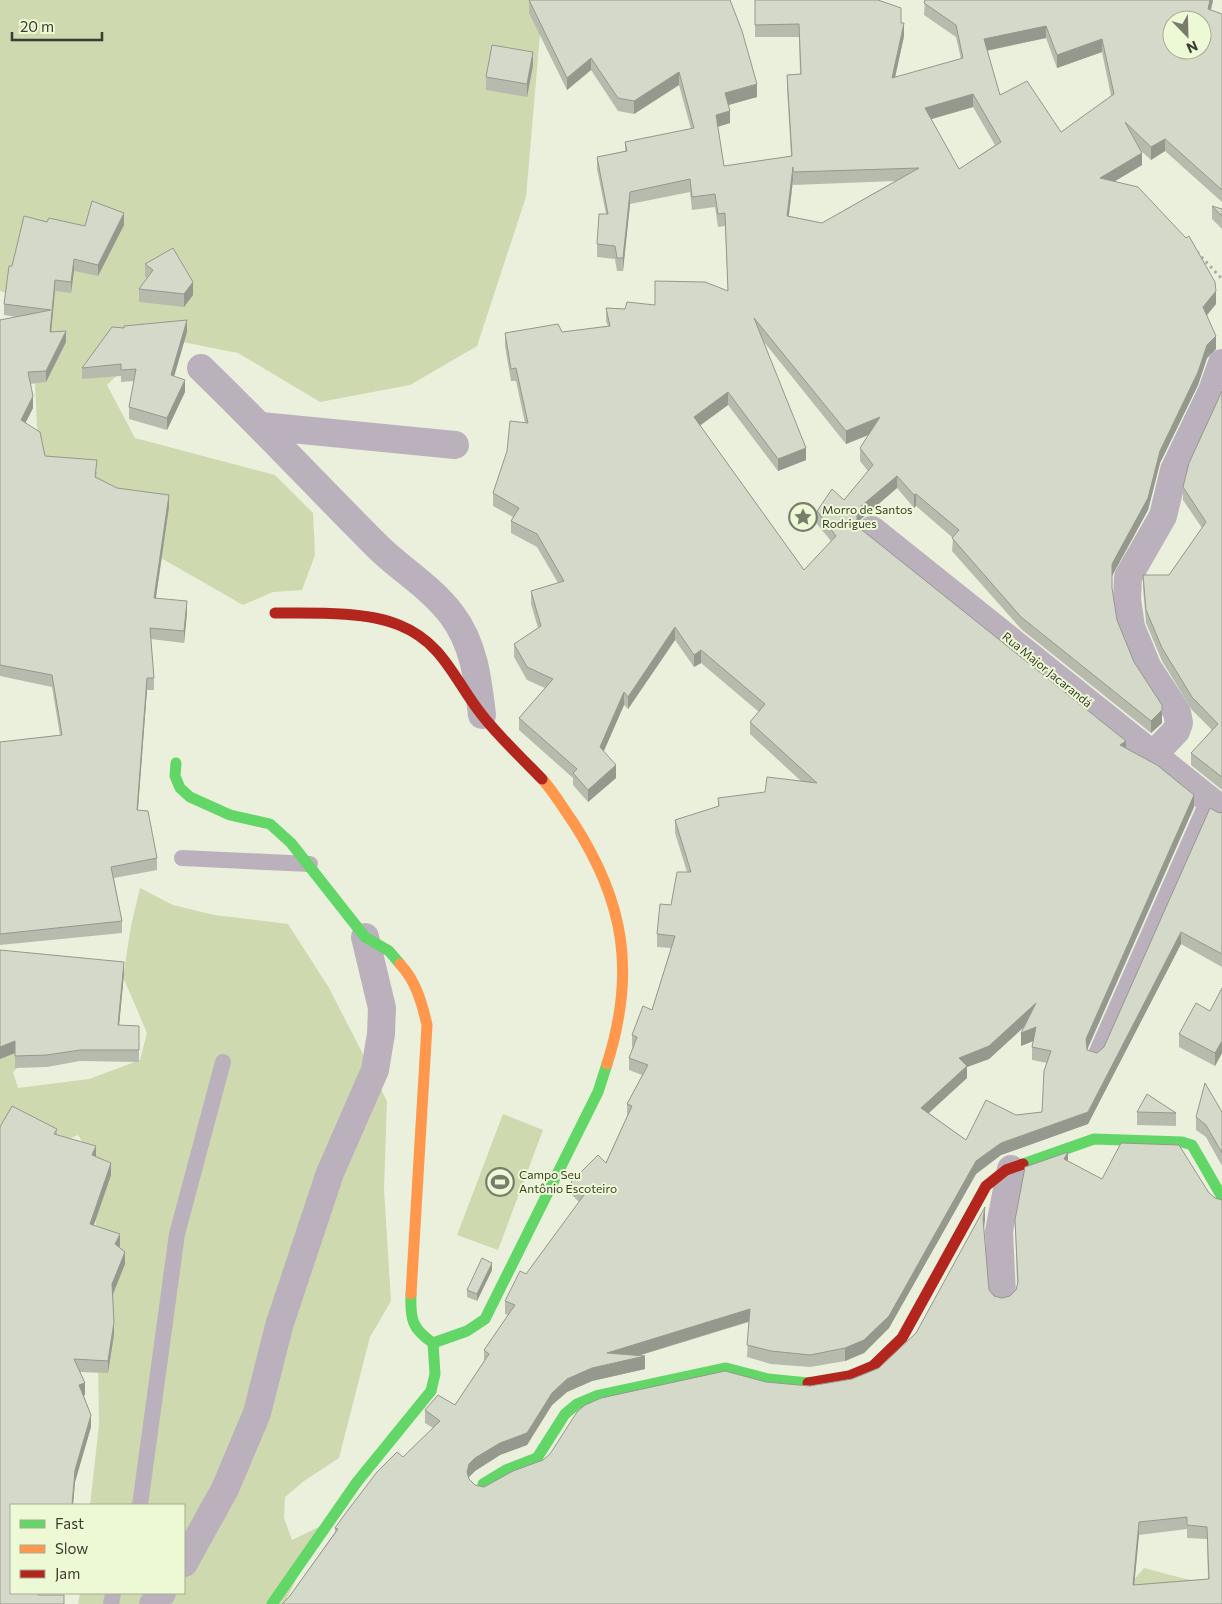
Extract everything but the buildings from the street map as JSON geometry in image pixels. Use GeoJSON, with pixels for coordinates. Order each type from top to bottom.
{"type":"FeatureCollection","features":[{"type":"Feature","properties":{"kind":"street"},"geometry":{"type":"LineString","coordinates":[[1153,755],[1176,731],[1179,723],[1176,712],[1148,668],[1131,627],[1127,599],[1128,577],[1163,516],[1174,470],[1212,391],[1222,363]]}},
{"type":"Feature","properties":{"kind":"street"},"geometry":{"type":"LineString","coordinates":[[200,368],[261,426],[378,547],[452,615],[468,644],[477,672],[482,715]]}},
{"type":"Feature","properties":{"kind":"street"},"geometry":{"type":"LineString","coordinates":[[261,426],[455,445]]}},
{"type":"Feature","properties":{"kind":"street","name":"Rua Major Jacarandá"},"geometry":{"type":"LineString","coordinates":[[872,530],[1215,805]]}},
{"type":"Feature","properties":{"kind":"street"},"geometry":{"type":"LineString","coordinates":[[275,613],[347,614],[398,624],[426,640],[446,660],[482,715],[549,787],[589,847],[618,913],[624,965],[618,1029],[598,1092],[484,1319],[468,1331],[432,1343]]}},
{"type":"Feature","properties":{"kind":"street"},"geometry":{"type":"LineString","coordinates":[[176,763],[175,776],[180,788],[190,797],[230,815],[270,824],[291,843],[310,864],[331,896],[365,937],[389,951],[409,973],[422,1002],[427,1025],[410,1313],[418,1332],[432,1343],[435,1374],[431,1391],[357,1482],[272,1604]]}},
{"type":"Feature","properties":{"kind":"street"},"geometry":{"type":"LineString","coordinates":[[185,1561],[225,1489],[257,1413],[280,1326],[330,1173],[375,1070],[381,1034],[382,1008],[365,937]]}},
{"type":"Feature","properties":{"kind":"street"},"geometry":{"type":"LineString","coordinates":[[483,1484],[506,1470],[537,1458],[566,1414],[577,1404],[596,1396],[726,1368],[768,1380],[810,1383],[865,1371],[902,1338],[986,1186],[1001,1173],[1011,1169],[1094,1139],[1188,1142],[1192,1145],[1222,1197]]}},
{"type":"Feature","properties":{"kind":"street"},"geometry":{"type":"LineString","coordinates":[[1002,1295],[999,1231],[1011,1169]]}},
{"type":"Feature","properties":{"kind":"street"},"geometry":{"type":"LineString","coordinates":[[153,1604],[161,1594]]}},
{"type":"Feature","properties":{"kind":"lane"},"geometry":{"type":"LineString","coordinates":[[1095,1056],[1215,805]]}},
{"type":"Feature","properties":{"kind":"lane"},"geometry":{"type":"LineString","coordinates":[[182,858],[310,864]]}},
{"type":"Feature","properties":{"kind":"lane"},"geometry":{"type":"LineString","coordinates":[[140,1504],[176,1234],[223,1062]]}},
{"type":"Feature","properties":{"kind":"path"},"geometry":{"type":"LineString","coordinates":[[1191,245],[1222,279]]}},
{"type":"Feature","properties":{"kind":"green space"},"geometry":{"type":"Polygon","coordinates":[[[0,0],[543,0],[526,197],[477,346],[410,385],[320,402],[238,353],[157,337],[107,385],[135,438],[275,475],[313,513],[315,555],[302,590],[273,592],[243,605],[86,515],[46,503],[37,426],[31,301],[0,291],[0,0]]]}},
{"type":"Feature","properties":{"kind":"green space"},"geometry":{"type":"Polygon","coordinates":[[[140,888],[173,905],[214,915],[288,924],[329,988],[387,1101],[384,1189],[391,1301],[370,1337],[339,1458],[304,1481],[285,1497],[284,1518],[292,1540],[323,1525],[284,1604],[78,1604],[80,1594],[185,1594],[185,1504],[90,1504],[99,1425],[95,1163],[78,1135],[0,1166],[0,1030],[23,1063],[13,1072],[18,1088],[89,1079],[140,1060],[147,1033],[123,977],[131,926],[140,888]]]}},
{"type":"Feature","properties":{"kind":"green space","name":"Campo Seu Antônio Escoteiro"},"geometry":{"type":"Polygon","coordinates":[[[503,1114],[543,1130],[498,1250],[457,1235],[503,1114]]]}},
{"type":"Feature","properties":{"kind":"green space"},"geometry":{"type":"Polygon","coordinates":[[[1144,1568],[1186,1579],[1216,1583],[1127,1604],[1131,1583],[1144,1568]]]}},
{"type":"Feature","properties":{"kind":"traffic: fast"},"geometry":{"type":"LineString","coordinates":[[176,763],[175,776],[180,788],[190,797],[230,815],[270,824],[291,843],[365,937],[389,951],[400,964]]}},
{"type":"Feature","properties":{"kind":"traffic: fast"},"geometry":{"type":"LineString","coordinates":[[433,1343],[467,1331],[485,1319],[598,1092],[607,1064]]}},
{"type":"Feature","properties":{"kind":"traffic: fast"},"geometry":{"type":"LineString","coordinates":[[1023,1164],[1094,1139],[1182,1142],[1192,1145],[1222,1197]]}},
{"type":"Feature","properties":{"kind":"traffic: fast"},"geometry":{"type":"LineString","coordinates":[[272,1604],[357,1482],[431,1391],[435,1374],[433,1343],[421,1333],[414,1323],[411,1310],[411,1294]]}},
{"type":"Feature","properties":{"kind":"traffic: fast"},"geometry":{"type":"LineString","coordinates":[[483,1484],[506,1470],[537,1458],[565,1414],[577,1404],[596,1396],[726,1368],[768,1379],[808,1383]]}},
{"type":"Feature","properties":{"kind":"traffic: slow"},"geometry":{"type":"LineString","coordinates":[[542,779],[573,822],[591,852],[614,910],[620,939],[623,969],[616,1031],[607,1064]]}},
{"type":"Feature","properties":{"kind":"traffic: slow"},"geometry":{"type":"LineString","coordinates":[[400,964],[414,985],[427,1025],[411,1294]]}},
{"type":"Feature","properties":{"kind":"traffic: jam"},"geometry":{"type":"LineString","coordinates":[[275,613],[338,614],[371,617],[386,620],[414,633],[438,652],[472,702],[489,723],[542,779]]}},
{"type":"Feature","properties":{"kind":"traffic: jam"},"geometry":{"type":"LineString","coordinates":[[808,1383],[849,1376],[873,1366],[902,1338],[986,1186],[1006,1170],[1023,1164]]}},
{"type":"Feature","properties":{"kind":"place","name":"Morro de Santos Rodrigues"},"geometry":{"type":"Point","coordinates":[803,517]}},
{"type":"Feature","properties":{"kind":"place","name":"Campo Seu Antônio Escoteiro"},"geometry":{"type":"Point","coordinates":[500,1182]}}]}
